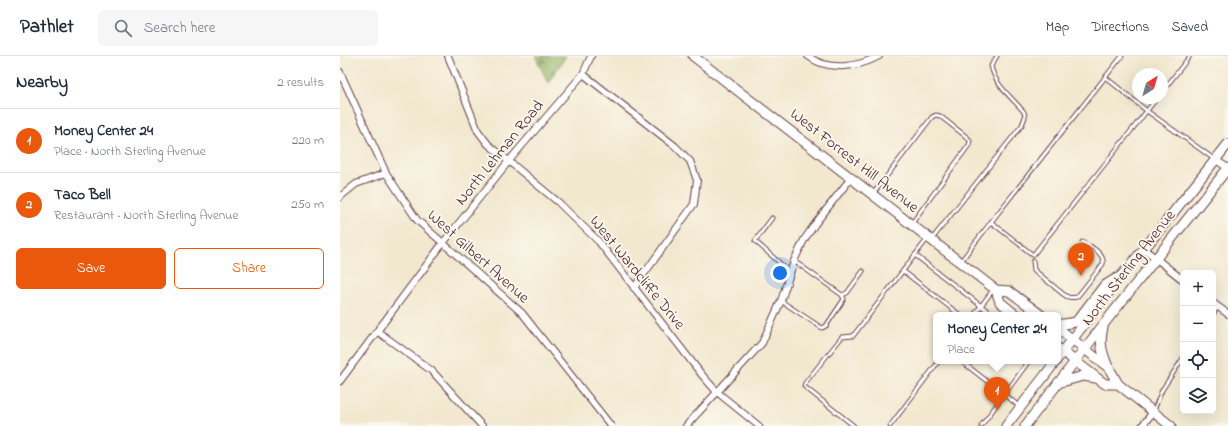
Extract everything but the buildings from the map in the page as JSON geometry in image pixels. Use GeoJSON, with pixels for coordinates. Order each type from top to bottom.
{"type":"FeatureCollection","features":[{"type":"Feature","properties":{"kind":"main road","name":"West Forrest Hill Avenue"},"geometry":{"type":"LineString","coordinates":[[693,56],[995,289],[1009,291],[1037,312]]}},
{"type":"Feature","properties":{"kind":"main road","name":"North Sterling Avenue"},"geometry":{"type":"LineString","coordinates":[[1061,352],[1073,340],[1122,275],[1228,144]]}},
{"type":"Feature","properties":{"kind":"main road","name":"North Sterling Avenue"},"geometry":{"type":"LineString","coordinates":[[1025,426],[1104,323],[1228,168]]}},
{"type":"Feature","properties":{"kind":"main road"},"geometry":{"type":"LineString","coordinates":[[1061,324],[1076,322],[1104,286],[1122,275]]}},
{"type":"Feature","properties":{"kind":"main road","name":"West Forrest Hill Avenue"},"geometry":{"type":"LineString","coordinates":[[995,289],[1000,302],[1012,312]]}},
{"type":"Feature","properties":{"kind":"main road"},"geometry":{"type":"LineString","coordinates":[[1104,323],[1101,337],[1102,353],[1108,368],[1118,384],[1171,426]]}},
{"type":"Feature","properties":{"kind":"main road"},"geometry":{"type":"LineString","coordinates":[[1061,330],[1108,368]]}},
{"type":"Feature","properties":{"kind":"main road"},"geometry":{"type":"LineString","coordinates":[[1061,354],[1075,361],[1105,384],[1118,384]]}},
{"type":"Feature","properties":{"kind":"main road"},"geometry":{"type":"LineString","coordinates":[[1045,375],[1047,364]]}},
{"type":"Feature","properties":{"kind":"main road"},"geometry":{"type":"LineString","coordinates":[[1006,426],[1054,364]]}},
{"type":"Feature","properties":{"kind":"main road"},"geometry":{"type":"LineString","coordinates":[[1058,383],[1083,376],[1097,378]]}},
{"type":"Feature","properties":{"kind":"street","name":"West Wardcliffe Drive"},"geometry":{"type":"LineString","coordinates":[[448,56],[478,131],[488,144],[558,202],[599,242],[702,375],[717,392],[759,426]]}},
{"type":"Feature","properties":{"kind":"street","name":"North Lehman Road"},"geometry":{"type":"LineString","coordinates":[[340,381],[443,243],[508,162],[583,74],[591,56]]}},
{"type":"Feature","properties":{"kind":"street"},"geometry":{"type":"LineString","coordinates":[[808,56],[829,65],[845,66],[869,62],[879,56]]}},
{"type":"Feature","properties":{"kind":"street","name":"West Gilbert Avenue"},"geometry":{"type":"LineString","coordinates":[[340,72],[386,173],[416,220],[522,313],[611,426]]}},
{"type":"Feature","properties":{"kind":"street"},"geometry":{"type":"LineString","coordinates":[[583,74],[675,146],[690,161],[697,180],[694,204],[634,288]]}},
{"type":"Feature","properties":{"kind":"street"},"geometry":{"type":"LineString","coordinates":[[1216,160],[1228,168]]}},
{"type":"Feature","properties":{"kind":"street"},"geometry":{"type":"LineString","coordinates":[[340,197],[356,184],[386,173]]}},
{"type":"Feature","properties":{"kind":"street"},"geometry":{"type":"LineString","coordinates":[[686,426],[762,343],[781,301],[794,261],[804,240],[851,178]]}},
{"type":"Feature","properties":{"kind":"street"},"geometry":{"type":"LineString","coordinates":[[1144,249],[1180,278]]}},
{"type":"Feature","properties":{"kind":"street"},"geometry":{"type":"LineString","coordinates":[[1216,305],[1228,314]]}},
{"type":"Feature","properties":{"kind":"street"},"geometry":{"type":"LineString","coordinates":[[377,331],[432,371],[482,426]]}},
{"type":"Feature","properties":{"kind":"street"},"geometry":{"type":"LineString","coordinates":[[1142,426],[1153,412]]}},
{"type":"Feature","properties":{"kind":"lane"},"geometry":{"type":"LineString","coordinates":[[854,426],[806,388],[804,386],[805,383],[842,337],[853,336],[915,255],[930,239],[1022,125],[1025,117],[1024,112],[994,76],[991,66],[997,56]]}},
{"type":"Feature","properties":{"kind":"lane"},"geometry":{"type":"LineString","coordinates":[[960,262],[1122,56]]}},
{"type":"Feature","properties":{"kind":"lane"},"geometry":{"type":"LineString","coordinates":[[1168,84],[1190,56]]}},
{"type":"Feature","properties":{"kind":"lane"},"geometry":{"type":"LineString","coordinates":[[1105,77],[1147,111],[1216,160]]}},
{"type":"Feature","properties":{"kind":"lane"},"geometry":{"type":"LineString","coordinates":[[990,222],[1033,256],[1152,104]]}},
{"type":"Feature","properties":{"kind":"lane"},"geometry":{"type":"LineString","coordinates":[[872,195],[932,117],[936,115],[940,116],[968,138],[970,141],[969,145],[911,224]]}},
{"type":"Feature","properties":{"kind":"lane"},"geometry":{"type":"LineString","coordinates":[[772,218],[755,240],[790,272]]}},
{"type":"Feature","properties":{"kind":"lane"},"geometry":{"type":"LineString","coordinates":[[1034,261],[1034,270],[1067,297],[1077,297],[1103,264],[1100,254],[1086,243],[1082,242]]}},
{"type":"Feature","properties":{"kind":"lane"},"geometry":{"type":"LineString","coordinates":[[915,255],[989,312]]}},
{"type":"Feature","properties":{"kind":"lane"},"geometry":{"type":"LineString","coordinates":[[781,301],[822,328],[826,326],[844,299],[842,295],[794,261]]}},
{"type":"Feature","properties":{"kind":"lane"},"geometry":{"type":"LineString","coordinates":[[842,295],[848,293],[863,271]]}},
{"type":"Feature","properties":{"kind":"lane"},"geometry":{"type":"LineString","coordinates":[[903,271],[956,312]]}},
{"type":"Feature","properties":{"kind":"lane"},"geometry":{"type":"LineString","coordinates":[[976,312],[995,289]]}},
{"type":"Feature","properties":{"kind":"lane"},"geometry":{"type":"LineString","coordinates":[[1153,412],[1162,390],[1180,363]]}},
{"type":"Feature","properties":{"kind":"lane"},"geometry":{"type":"LineString","coordinates":[[890,426],[937,364]]}},
{"type":"Feature","properties":{"kind":"lane"},"geometry":{"type":"LineString","coordinates":[[965,364],[1021,407]]}},
{"type":"Feature","properties":{"kind":"lane"},"geometry":{"type":"LineString","coordinates":[[981,426],[1027,364]]}},
{"type":"Feature","properties":{"kind":"green space"},"geometry":{"type":"Polygon","coordinates":[[[535,56],[566,56],[548,83],[535,56]]]}},
{"type":"Feature","properties":{"kind":"place","name":"Taco Bell"},"geometry":{"type":"Point","coordinates":[1081,276]}},
{"type":"Feature","properties":{"kind":"place","name":"Money Center 24"},"geometry":{"type":"Point","coordinates":[997,410]}}]}
